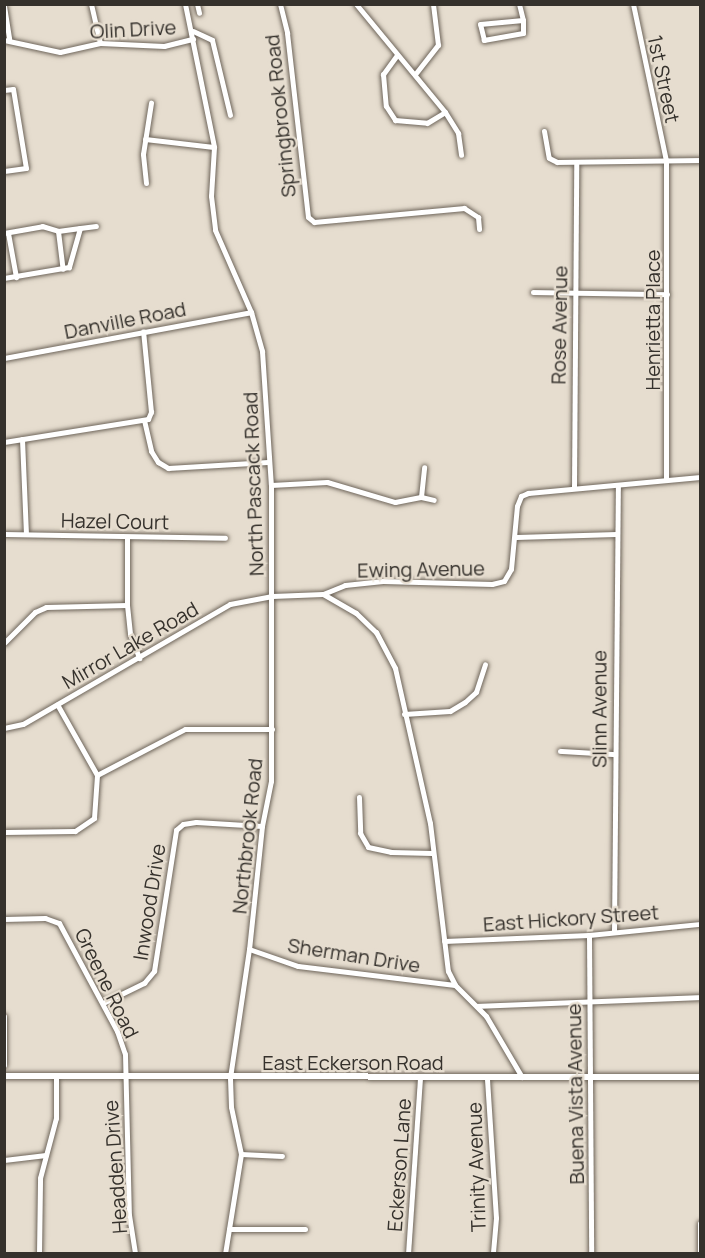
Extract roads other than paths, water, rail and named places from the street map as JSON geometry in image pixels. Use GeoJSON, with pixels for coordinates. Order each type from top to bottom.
{"type":"FeatureCollection","features":[{"type":"Feature","properties":{"kind":"street"},"geometry":{"type":"LineString","coordinates":[[91,4],[100,43]]}},
{"type":"Feature","properties":{"kind":"street","name":"North Pascack Road"},"geometry":{"type":"LineString","coordinates":[[185,4],[193,31],[214,147],[211,196],[215,230],[251,312],[262,351],[271,484],[272,596],[323,594]]}},
{"type":"Feature","properties":{"kind":"street"},"geometry":{"type":"LineString","coordinates":[[197,4],[199,13]]}},
{"type":"Feature","properties":{"kind":"street","name":"Springbrook Road"},"geometry":{"type":"LineString","coordinates":[[280,4],[287,33],[308,217],[314,222],[464,208],[478,217],[479,229]]}},
{"type":"Feature","properties":{"kind":"street"},"geometry":{"type":"LineString","coordinates":[[356,4],[416,73],[445,112],[458,133],[461,155]]}},
{"type":"Feature","properties":{"kind":"street"},"geometry":{"type":"LineString","coordinates":[[416,73],[438,45],[433,4]]}},
{"type":"Feature","properties":{"kind":"street"},"geometry":{"type":"LineString","coordinates":[[519,4],[523,20],[523,33],[484,40],[480,24],[523,20]]}},
{"type":"Feature","properties":{"kind":"street","name":"1st Street"},"geometry":{"type":"LineString","coordinates":[[633,4],[666,160]]}},
{"type":"Feature","properties":{"kind":"street"},"geometry":{"type":"LineString","coordinates":[[4,6],[7,40]]}},
{"type":"Feature","properties":{"kind":"street"},"geometry":{"type":"LineString","coordinates":[[193,31],[212,40],[230,115]]}},
{"type":"Feature","properties":{"kind":"street","name":"Olin Drive"},"geometry":{"type":"LineString","coordinates":[[7,40],[60,52],[100,43],[164,46],[193,39]]}},
{"type":"Feature","properties":{"kind":"street"},"geometry":{"type":"LineString","coordinates":[[398,55],[383,74],[386,106],[395,120],[427,123],[445,112]]}},
{"type":"Feature","properties":{"kind":"street"},"geometry":{"type":"LineString","coordinates":[[4,90],[13,89],[26,168],[4,171]]}},
{"type":"Feature","properties":{"kind":"street"},"geometry":{"type":"LineString","coordinates":[[146,183],[145,139],[151,103]]}},
{"type":"Feature","properties":{"kind":"street"},"geometry":{"type":"LineString","coordinates":[[544,131],[549,158],[576,162],[700,160]]}},
{"type":"Feature","properties":{"kind":"street"},"geometry":{"type":"LineString","coordinates":[[145,139],[214,147]]}},
{"type":"Feature","properties":{"kind":"street","name":"Henrietta Place"},"geometry":{"type":"LineString","coordinates":[[666,160],[668,294],[666,480]]}},
{"type":"Feature","properties":{"kind":"street","name":"Rose Avenue"},"geometry":{"type":"LineString","coordinates":[[574,488],[576,162]]}},
{"type":"Feature","properties":{"kind":"street"},"geometry":{"type":"LineString","coordinates":[[16,278],[6,233],[42,226],[58,231],[96,226]]}},
{"type":"Feature","properties":{"kind":"street"},"geometry":{"type":"LineString","coordinates":[[4,278],[16,278],[63,269],[73,260],[80,228]]}},
{"type":"Feature","properties":{"kind":"street"},"geometry":{"type":"LineString","coordinates":[[58,231],[63,269]]}},
{"type":"Feature","properties":{"kind":"street"},"geometry":{"type":"LineString","coordinates":[[533,292],[668,294]]}},
{"type":"Feature","properties":{"kind":"street","name":"Danville Road"},"geometry":{"type":"LineString","coordinates":[[4,358],[251,312]]}},
{"type":"Feature","properties":{"kind":"street"},"geometry":{"type":"LineString","coordinates":[[4,442],[144,420],[151,412],[143,331]]}},
{"type":"Feature","properties":{"kind":"street"},"geometry":{"type":"LineString","coordinates":[[144,420],[151,452],[158,462],[168,468],[268,462]]}},
{"type":"Feature","properties":{"kind":"street"},"geometry":{"type":"LineString","coordinates":[[22,439],[26,534]]}},
{"type":"Feature","properties":{"kind":"street"},"geometry":{"type":"LineString","coordinates":[[421,497],[424,467]]}},
{"type":"Feature","properties":{"kind":"street","name":"Ewing Avenue"},"geometry":{"type":"LineString","coordinates":[[323,594],[345,585],[383,581],[492,584],[504,581],[512,569],[521,496],[530,492],[700,477]]}},
{"type":"Feature","properties":{"kind":"street"},"geometry":{"type":"LineString","coordinates":[[271,484],[327,482],[395,502],[421,497],[434,500]]}},
{"type":"Feature","properties":{"kind":"street","name":"Slinn Avenue"},"geometry":{"type":"LineString","coordinates":[[614,932],[618,486]]}},
{"type":"Feature","properties":{"kind":"street","name":"Hazel Court"},"geometry":{"type":"LineString","coordinates":[[4,534],[225,538]]}},
{"type":"Feature","properties":{"kind":"street"},"geometry":{"type":"LineString","coordinates":[[516,537],[616,534]]}},
{"type":"Feature","properties":{"kind":"street"},"geometry":{"type":"LineString","coordinates":[[127,537],[127,605],[130,634],[140,658]]}},
{"type":"Feature","properties":{"kind":"street"},"geometry":{"type":"LineString","coordinates":[[323,594],[356,613],[376,632],[395,668],[430,823],[448,971],[455,985],[477,1006],[522,1077]]}},
{"type":"Feature","properties":{"kind":"street","name":"Mirror Lake Road"},"geometry":{"type":"LineString","coordinates":[[4,728],[23,724],[230,604],[272,596]]}},
{"type":"Feature","properties":{"kind":"street","name":"Northbrook Road"},"geometry":{"type":"LineString","coordinates":[[241,1154],[231,1107],[230,1078],[249,949],[262,826],[271,781],[272,596]]}},
{"type":"Feature","properties":{"kind":"street"},"geometry":{"type":"LineString","coordinates":[[5,642],[35,612],[46,607],[127,605]]}},
{"type":"Feature","properties":{"kind":"street"},"geometry":{"type":"LineString","coordinates":[[404,714],[450,711],[465,702],[476,692],[485,664]]}},
{"type":"Feature","properties":{"kind":"street"},"geometry":{"type":"LineString","coordinates":[[4,832],[75,831],[88,825],[98,801],[97,775],[57,704]]}},
{"type":"Feature","properties":{"kind":"street"},"geometry":{"type":"LineString","coordinates":[[97,775],[185,729],[272,729]]}},
{"type":"Feature","properties":{"kind":"street"},"geometry":{"type":"LineString","coordinates":[[560,751],[614,754]]}},
{"type":"Feature","properties":{"kind":"street"},"geometry":{"type":"LineString","coordinates":[[359,796],[360,833],[368,847],[391,852],[432,853]]}},
{"type":"Feature","properties":{"kind":"street","name":"Inwood Drive"},"geometry":{"type":"LineString","coordinates":[[103,1003],[144,983],[154,971],[176,830],[196,822],[262,826]]}},
{"type":"Feature","properties":{"kind":"street","name":"Greene Road"},"geometry":{"type":"LineString","coordinates":[[4,919],[45,918],[59,922],[103,1003],[122,1044],[124,1078]]}},
{"type":"Feature","properties":{"kind":"street","name":"East Hickory Street"},"geometry":{"type":"LineString","coordinates":[[444,941],[589,935],[700,924]]}},
{"type":"Feature","properties":{"kind":"street","name":"Buena Vista Avenue"},"geometry":{"type":"LineString","coordinates":[[589,935],[591,1254]]}},
{"type":"Feature","properties":{"kind":"street","name":"Sherman Drive"},"geometry":{"type":"LineString","coordinates":[[249,949],[298,966],[455,985]]}},
{"type":"Feature","properties":{"kind":"street"},"geometry":{"type":"LineString","coordinates":[[477,1006],[700,996]]}},
{"type":"Feature","properties":{"kind":"street"},"geometry":{"type":"LineString","coordinates":[[4,1016],[4,1065]]}},
{"type":"Feature","properties":{"kind":"street","name":"East Eckerson Road"},"geometry":{"type":"LineString","coordinates":[[4,1076],[420,1079],[700,1077]]}},
{"type":"Feature","properties":{"kind":"street"},"geometry":{"type":"LineString","coordinates":[[39,1254],[40,1179],[56,1118],[56,1076]]}},
{"type":"Feature","properties":{"kind":"street","name":"Headden Drive"},"geometry":{"type":"LineString","coordinates":[[124,1078],[129,1215],[135,1254]]}},
{"type":"Feature","properties":{"kind":"street","name":"Eckerson Lane"},"geometry":{"type":"LineString","coordinates":[[408,1254],[420,1079]]}},
{"type":"Feature","properties":{"kind":"street","name":"Trinity Avenue"},"geometry":{"type":"LineString","coordinates":[[487,1079],[496,1218],[493,1254]]}},
{"type":"Feature","properties":{"kind":"street"},"geometry":{"type":"LineString","coordinates":[[225,1254],[241,1154],[282,1156]]}},
{"type":"Feature","properties":{"kind":"street"},"geometry":{"type":"LineString","coordinates":[[4,1160],[46,1155]]}},
{"type":"Feature","properties":{"kind":"street"},"geometry":{"type":"LineString","coordinates":[[700,1223],[700,1254]]}},
{"type":"Feature","properties":{"kind":"street"},"geometry":{"type":"LineString","coordinates":[[229,1229],[305,1229]]}}]}
